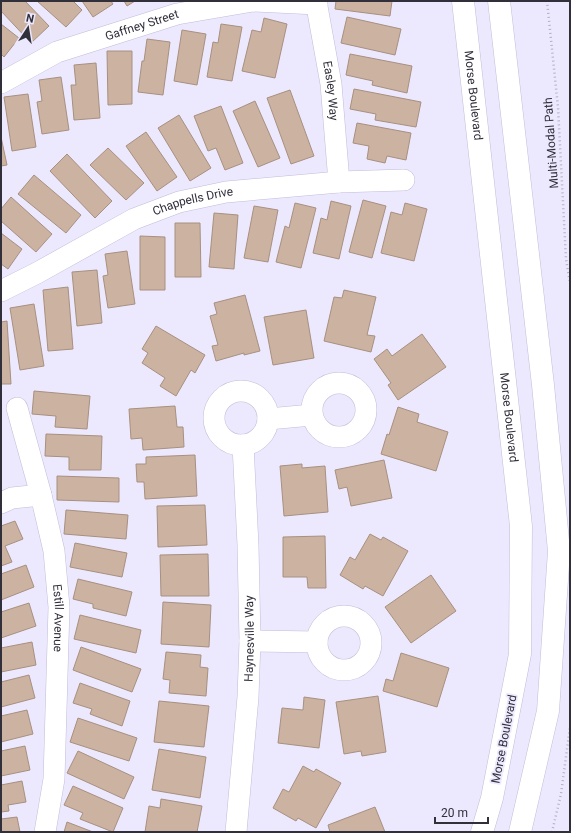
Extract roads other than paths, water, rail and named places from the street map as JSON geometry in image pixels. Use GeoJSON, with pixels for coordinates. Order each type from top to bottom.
{"type":"FeatureCollection","features":[{"type":"Feature","properties":{"kind":"main road","name":"Morse Boulevard"},"geometry":{"type":"LineString","coordinates":[[462,1],[522,526],[520,654],[492,798],[482,832]]}},
{"type":"Feature","properties":{"kind":"main road"},"geometry":{"type":"LineString","coordinates":[[499,1],[543,385],[559,551],[548,711],[520,832]]}},
{"type":"Feature","properties":{"kind":"street","name":"Gaffney Street"},"geometry":{"type":"LineString","coordinates":[[1,83],[57,52],[177,14],[254,1],[316,2]]}},
{"type":"Feature","properties":{"kind":"street","name":"Easley Way"},"geometry":{"type":"LineString","coordinates":[[316,2],[331,84],[339,182]]}},
{"type":"Feature","properties":{"kind":"street","name":"Chappells Drive"},"geometry":{"type":"LineString","coordinates":[[1,291],[38,273],[134,219],[179,202],[226,192],[339,182],[404,180]]}},
{"type":"Feature","properties":{"kind":"street"},"geometry":{"type":"LineString","coordinates":[[237,391],[255,395],[262,402],[268,418],[263,434],[257,439],[243,445],[234,444],[225,440],[219,434],[215,425],[214,416],[216,407],[221,400],[228,394],[237,391]]}},
{"type":"Feature","properties":{"kind":"street","name":"Estill Avenue"},"geometry":{"type":"LineString","coordinates":[[17,408],[41,495],[54,551],[59,607],[54,779],[45,832]]}},
{"type":"Feature","properties":{"kind":"street"},"geometry":{"type":"LineString","coordinates":[[268,418],[312,415]]}},
{"type":"Feature","properties":{"kind":"street","name":"Haynesville Way"},"geometry":{"type":"LineString","coordinates":[[236,832],[248,697],[250,641],[248,546],[243,445]]}},
{"type":"Feature","properties":{"kind":"street"},"geometry":{"type":"LineString","coordinates":[[1,503],[12,498],[41,495]]}},
{"type":"Feature","properties":{"kind":"street"},"geometry":{"type":"LineString","coordinates":[[250,641],[317,642]]}}]}
